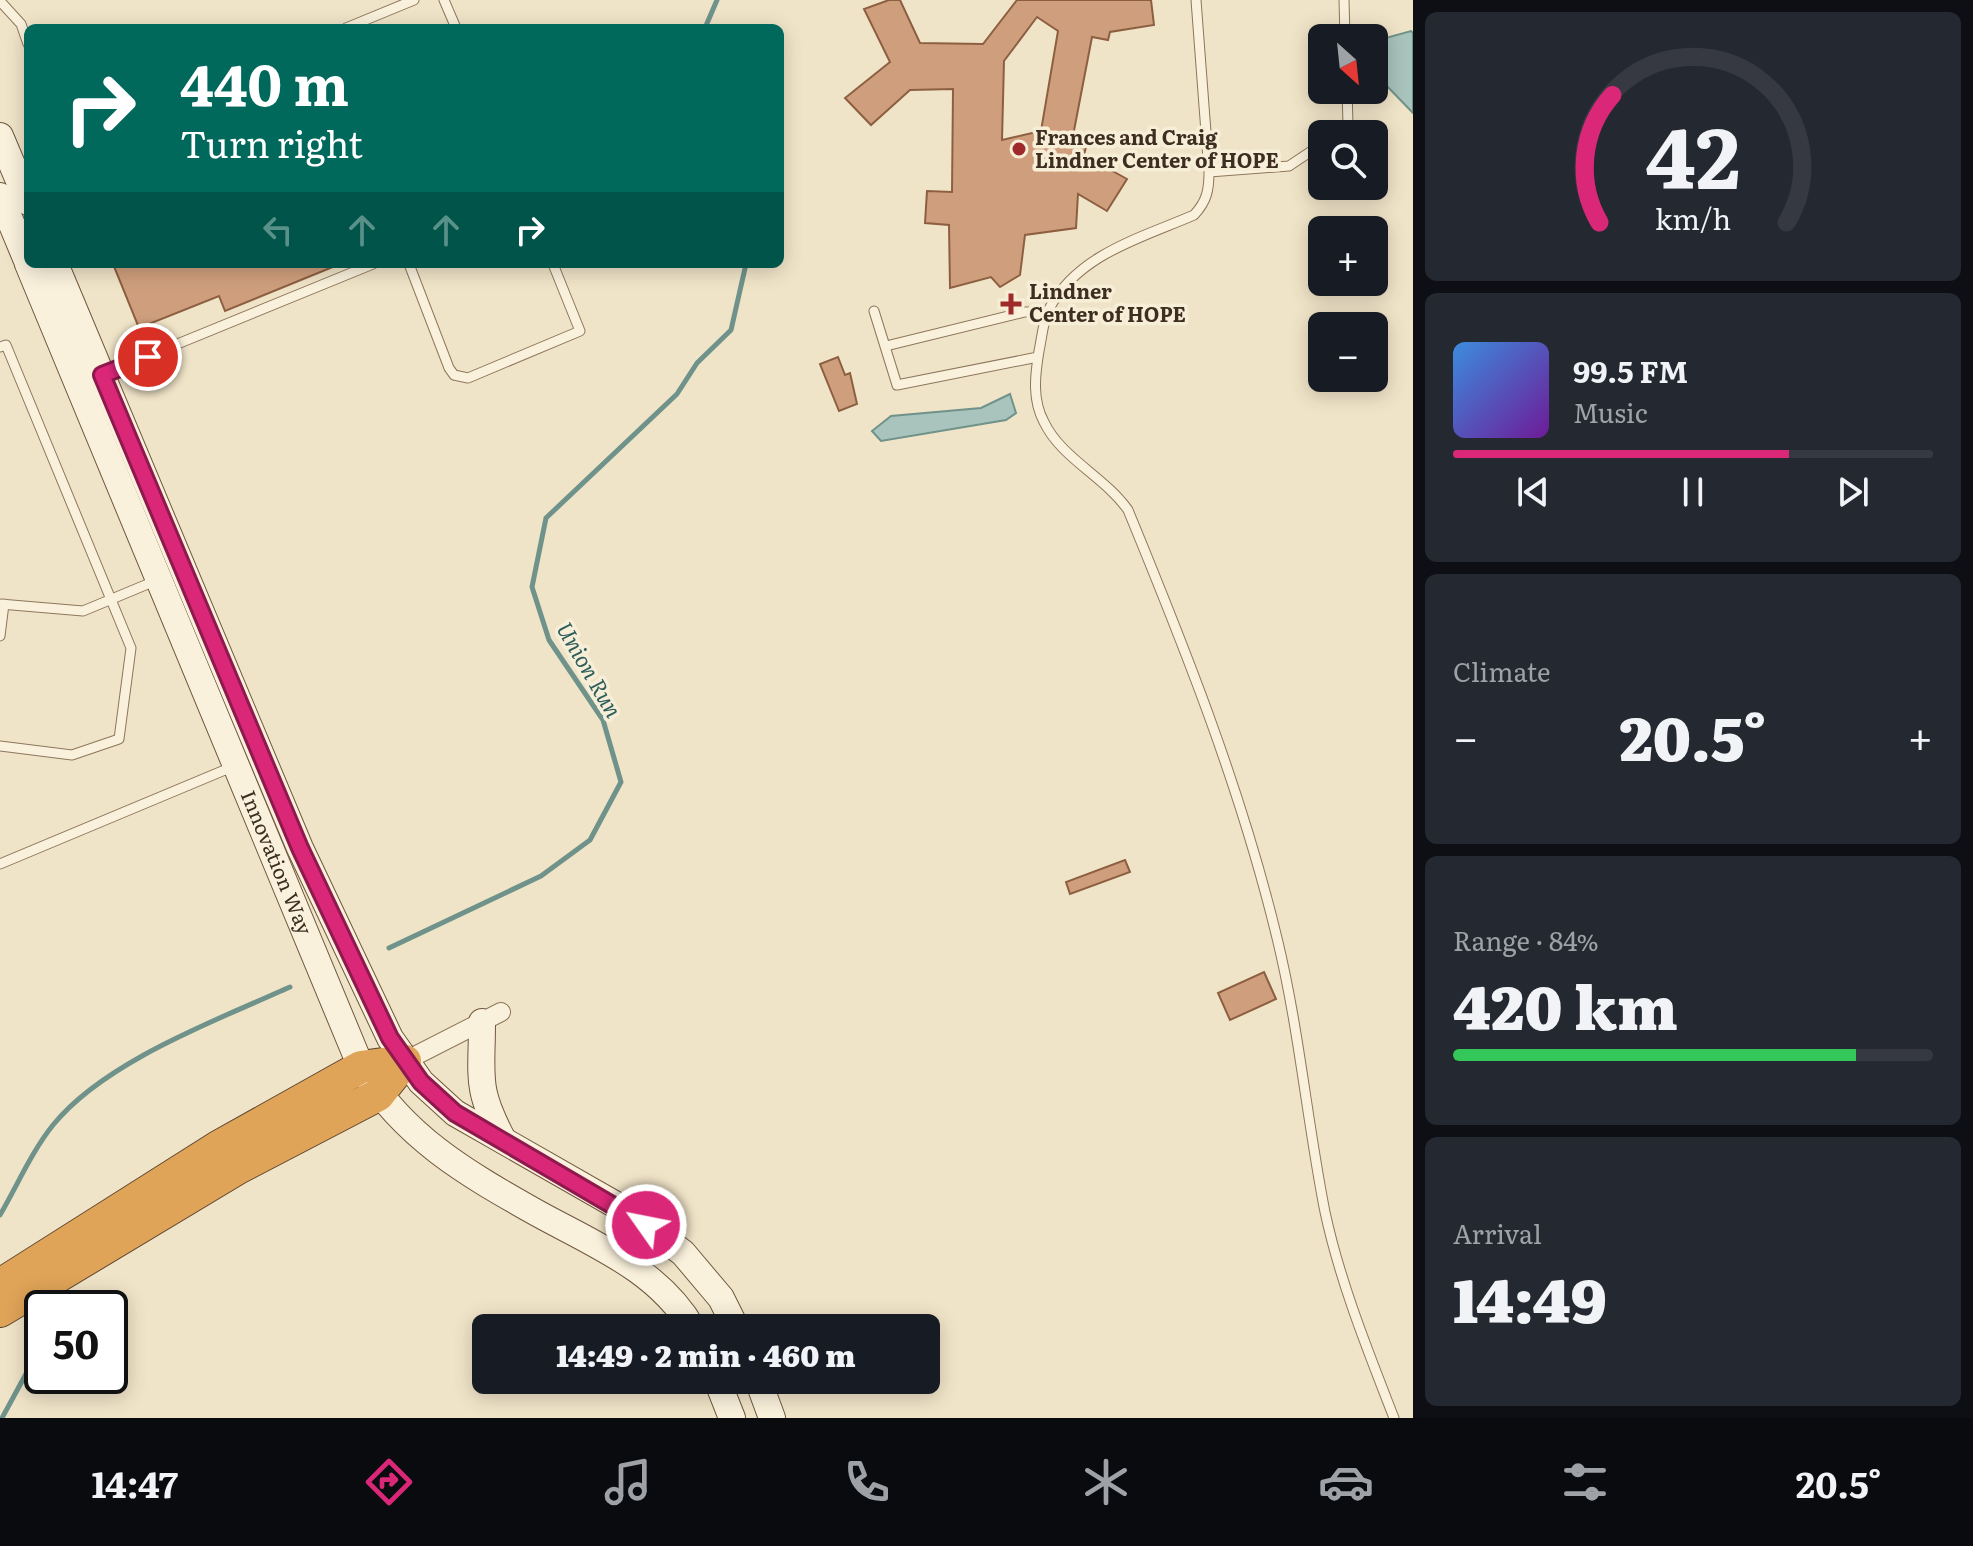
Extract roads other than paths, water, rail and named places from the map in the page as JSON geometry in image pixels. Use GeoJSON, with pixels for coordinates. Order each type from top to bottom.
{"type":"FeatureCollection","features":[{"type":"Feature","properties":{"kind":"highway"},"geometry":{"type":"LineString","coordinates":[[0,1285],[218,1147],[361,1067],[405,1061]]}},
{"type":"Feature","properties":{"kind":"highway"},"geometry":{"type":"LineString","coordinates":[[0,1311],[238,1168],[378,1095],[405,1061]]}},
{"type":"Feature","properties":{"kind":"main road"},"geometry":{"type":"LineString","coordinates":[[0,136],[24,193]]}},
{"type":"Feature","properties":{"kind":"main road","name":"Innovation Way"},"geometry":{"type":"LineString","coordinates":[[0,196],[24,253]]}},
{"type":"Feature","properties":{"kind":"main road","name":"Innovation Way"},"geometry":{"type":"LineString","coordinates":[[31,268],[184,570],[313,875],[390,1038],[405,1061],[437,1099],[630,1213],[683,1253],[721,1298],[729,1314]]}},
{"type":"Feature","properties":{"kind":"main road","name":"Innovation Way"},"geometry":{"type":"LineString","coordinates":[[56,268],[90,380],[159,579],[361,1067],[378,1095],[422,1141],[462,1168],[631,1265],[672,1301],[682,1314]]}},
{"type":"Feature","properties":{"kind":"main road"},"geometry":{"type":"LineString","coordinates":[[492,1017],[480,1084],[486,1108],[503,1140]]}},
{"type":"Feature","properties":{"kind":"main road"},"geometry":{"type":"LineString","coordinates":[[723,1394],[732,1418]]}},
{"type":"Feature","properties":{"kind":"main road"},"geometry":{"type":"LineString","coordinates":[[763,1394],[772,1418]]}},
{"type":"Feature","properties":{"kind":"street"},"geometry":{"type":"LineString","coordinates":[[405,1061],[492,1017]]}},
{"type":"Feature","properties":{"kind":"lane"},"geometry":{"type":"LineString","coordinates":[[356,24],[414,0]]}},
{"type":"Feature","properties":{"kind":"lane"},"geometry":{"type":"LineString","coordinates":[[444,0],[454,24]]}},
{"type":"Feature","properties":{"kind":"lane"},"geometry":{"type":"LineString","coordinates":[[1196,0],[1209,172],[1209,189],[1204,204],[1194,215],[1096,258],[1067,281],[1047,312],[1038,357],[1036,400],[1044,423],[1057,442],[1107,484],[1128,510],[1227,760],[1246,817],[1292,1006],[1326,1214],[1352,1305],[1394,1418]]}},
{"type":"Feature","properties":{"kind":"lane"},"geometry":{"type":"LineString","coordinates":[[1344,0],[1345,24]]}},
{"type":"Feature","properties":{"kind":"lane"},"geometry":{"type":"LineString","coordinates":[[5,2],[24,33]]}},
{"type":"Feature","properties":{"kind":"lane"},"geometry":{"type":"LineString","coordinates":[[1209,172],[1289,166],[1308,153]]}},
{"type":"Feature","properties":{"kind":"lane"},"geometry":{"type":"LineString","coordinates":[[90,380],[363,268]]}},
{"type":"Feature","properties":{"kind":"lane"},"geometry":{"type":"LineString","coordinates":[[411,268],[449,368],[454,375],[468,378],[580,331],[555,268]]}},
{"type":"Feature","properties":{"kind":"lane"},"geometry":{"type":"LineString","coordinates":[[874,311],[897,385],[1038,357]]}},
{"type":"Feature","properties":{"kind":"lane"},"geometry":{"type":"LineString","coordinates":[[886,346],[1025,312],[1047,312]]}},
{"type":"Feature","properties":{"kind":"lane"},"geometry":{"type":"LineString","coordinates":[[0,347],[6,345],[131,648],[119,739],[72,755],[0,746]]}},
{"type":"Feature","properties":{"kind":"lane"},"geometry":{"type":"LineString","coordinates":[[0,634],[2,604],[83,611],[184,570]]}},
{"type":"Feature","properties":{"kind":"lane"},"geometry":{"type":"LineString","coordinates":[[0,864],[260,753]]}},
{"type":"Feature","properties":{"kind":"water"},"geometry":{"type":"Polygon","coordinates":[[[1413,33],[1413,113],[1388,87],[1388,37],[1413,33]]]}},
{"type":"Feature","properties":{"kind":"water"},"geometry":{"type":"Polygon","coordinates":[[[1010,394],[1016,413],[1006,420],[881,441],[872,431],[891,416],[981,408],[1010,394]]]}},
{"type":"Feature","properties":{"kind":"waterway","name":"Union Run"},"geometry":{"type":"LineString","coordinates":[[707,24],[717,0]]}},
{"type":"Feature","properties":{"kind":"waterway","name":"Union Run"},"geometry":{"type":"LineString","coordinates":[[389,948],[541,876],[590,840],[621,782],[603,720],[549,640],[532,587],[546,518],[677,394],[697,363],[731,330],[745,268]]}},
{"type":"Feature","properties":{"kind":"waterway","name":"Union Run"},"geometry":{"type":"LineString","coordinates":[[0,1215],[45,1135],[75,1102],[102,1081],[164,1044],[290,987]]}},
{"type":"Feature","properties":{"kind":"waterway","name":"Union Run"},"geometry":{"type":"LineString","coordinates":[[2,1418],[24,1378]]}},
{"type":"Feature","properties":{"kind":"place","name":"Frances and Craig Lindner Center of HOPE"},"geometry":{"type":"Point","coordinates":[1019,149]}},
{"type":"Feature","properties":{"kind":"place","name":"Lindner Center of HOPE"},"geometry":{"type":"Point","coordinates":[1011,304]}}]}
